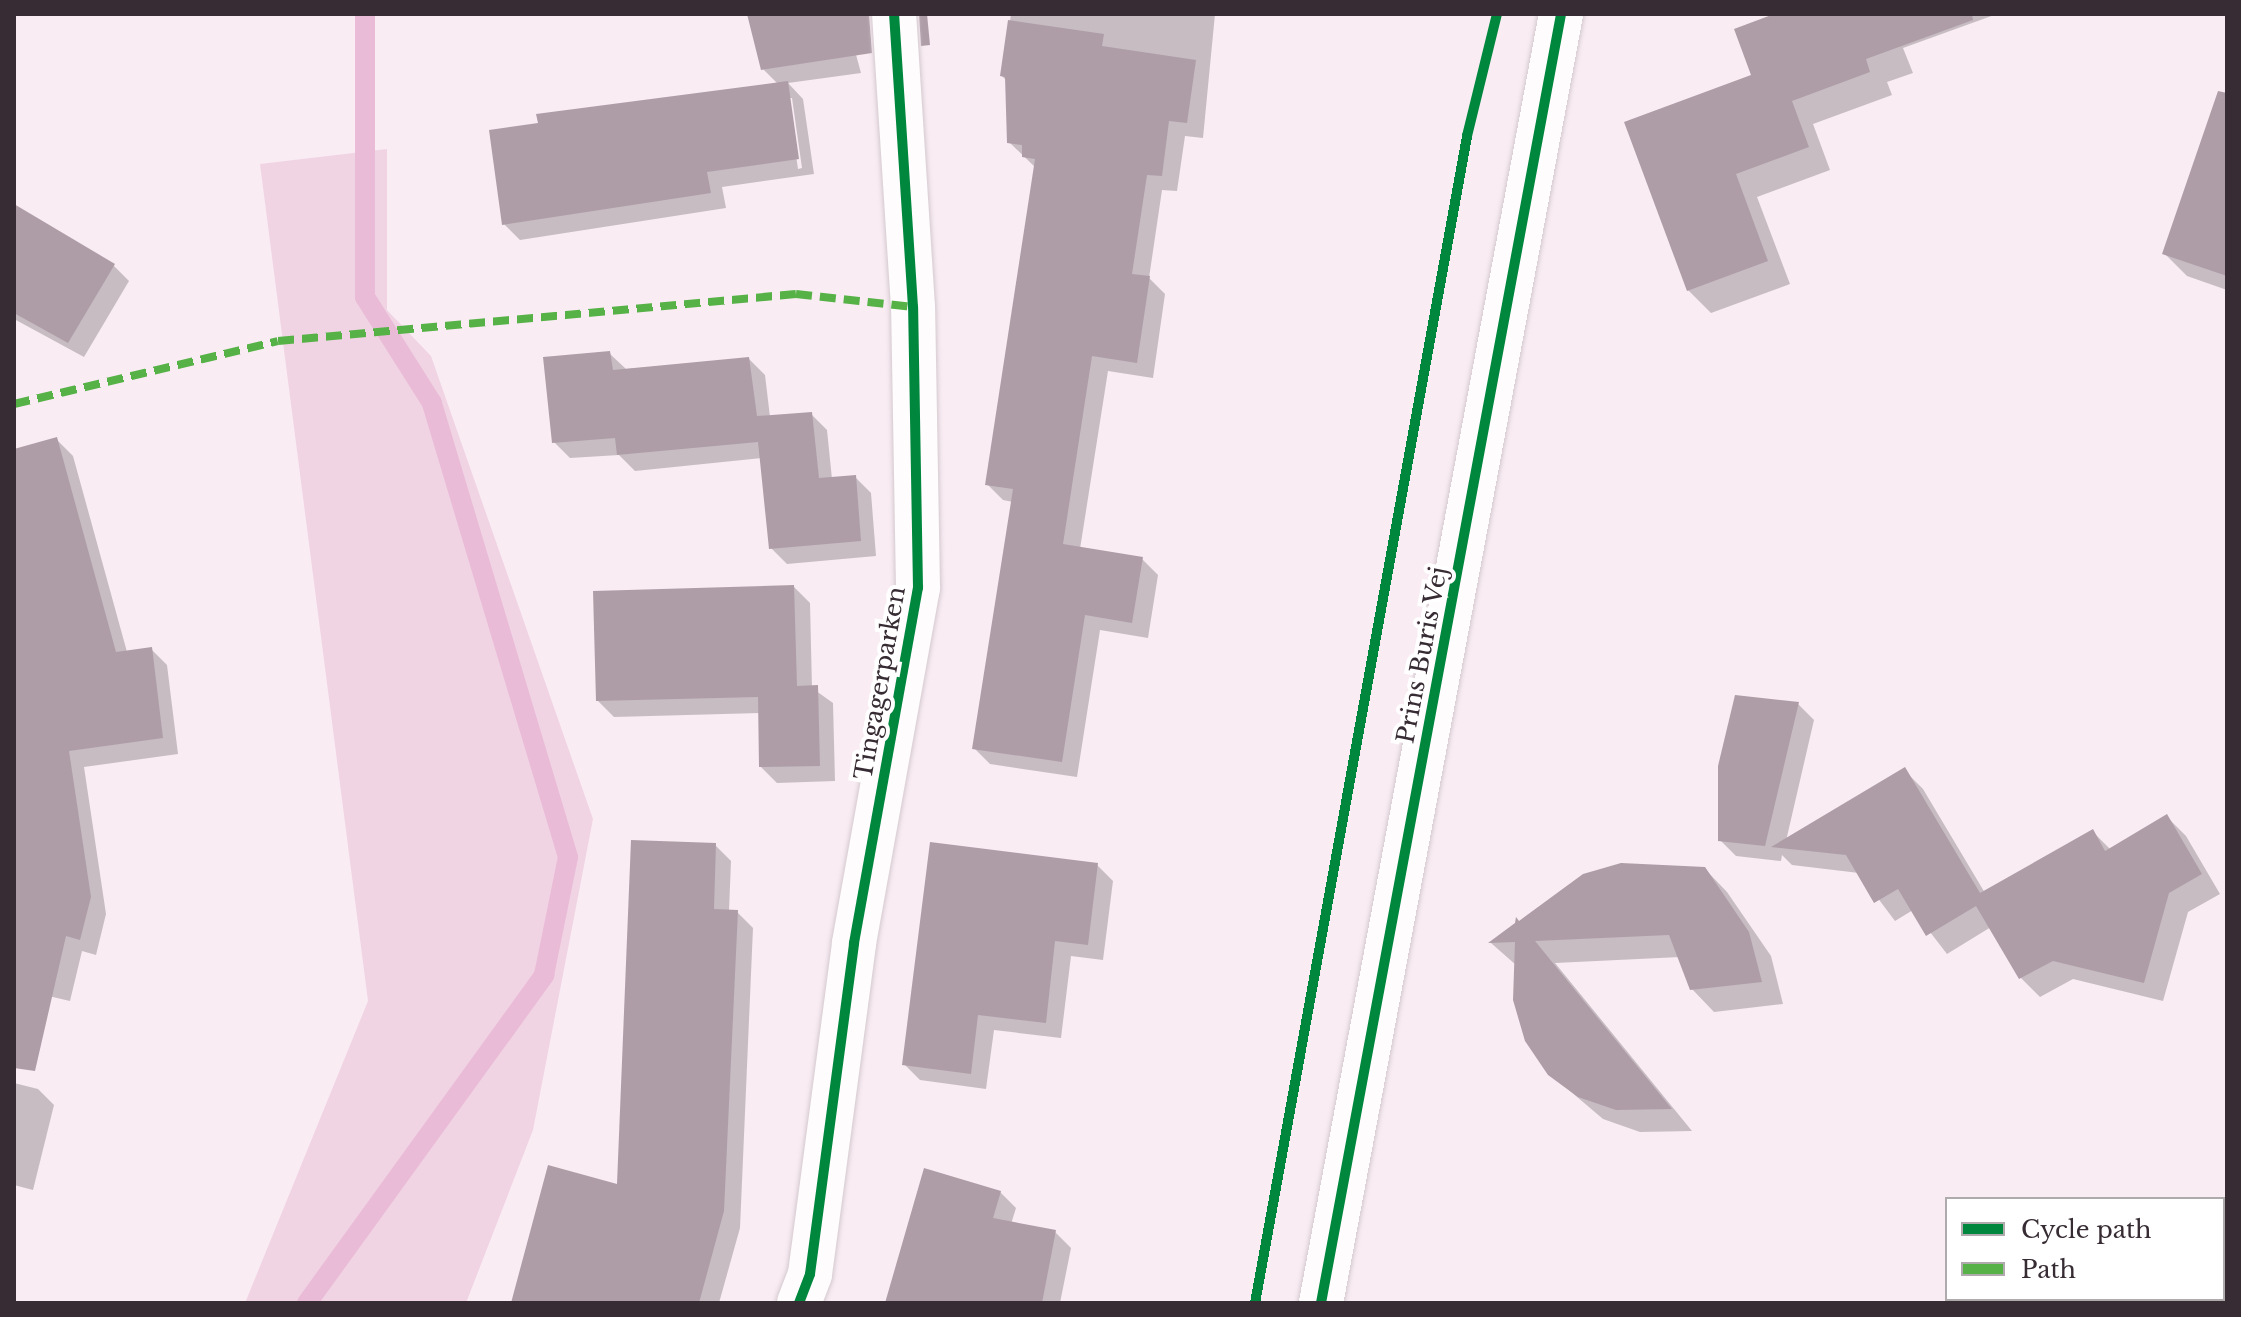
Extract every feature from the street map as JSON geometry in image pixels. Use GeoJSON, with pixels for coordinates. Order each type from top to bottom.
{"type":"FeatureCollection","features":[{"type":"Feature","properties":{"kind":"street","name":"Tingagerparken"},"geometry":{"type":"LineString","coordinates":[[799,1303],[810,1274],[854,943],[918,588],[913,307],[894,14]]}},
{"type":"Feature","properties":{"kind":"street","name":"Prins Buris Vej"},"geometry":{"type":"LineString","coordinates":[[1321,1303],[1561,14]]}},
{"type":"Feature","properties":{"kind":"shaded area"},"geometry":{"type":"Polygon","coordinates":[[[387,149],[387,310],[431,356],[593,819],[533,1130],[466,1303],[245,1303],[368,1001],[260,164],[387,149]]]}},
{"type":"Feature","properties":{"kind":"building"},"geometry":{"type":"Polygon","coordinates":[[[747,14],[869,14],[872,53],[761,70],[747,14]]]}},
{"type":"Feature","properties":{"kind":"building"},"geometry":{"type":"Polygon","coordinates":[[[919,14],[927,14],[930,45],[921,46],[919,14]]]}},
{"type":"Feature","properties":{"kind":"building"},"geometry":{"type":"Polygon","coordinates":[[[1774,14],[1972,14],[1973,20],[1866,59],[1870,72],[1792,101],[1809,147],[1736,174],[1768,261],[1687,291],[1624,122],[1751,75],[1734,29],[1774,14]]]}},
{"type":"Feature","properties":{"kind":"building"},"geometry":{"type":"Polygon","coordinates":[[[1008,20],[1104,34],[1102,46],[1196,60],[1187,123],[1169,121],[1162,176],[1147,175],[1132,274],[1150,276],[1137,363],[1092,356],[1063,544],[1143,557],[1132,623],[1085,615],[1062,762],[972,749],[1013,489],[985,485],[1035,159],[1022,157],[1022,145],[1007,143],[1005,77],[1000,76],[1008,20]]]}},
{"type":"Feature","properties":{"kind":"building"},"geometry":{"type":"Polygon","coordinates":[[[788,81],[799,159],[707,172],[711,193],[502,225],[489,130],[538,123],[536,114],[788,81]]]}},
{"type":"Feature","properties":{"kind":"building"},"geometry":{"type":"Polygon","coordinates":[[[2218,91],[2227,93],[2227,276],[2162,254],[2218,91]]]}},
{"type":"Feature","properties":{"kind":"building"},"geometry":{"type":"Polygon","coordinates":[[[14,204],[115,264],[68,343],[14,313],[14,204]]]}},
{"type":"Feature","properties":{"kind":"building"},"geometry":{"type":"Polygon","coordinates":[[[610,351],[613,370],[749,357],[757,416],[812,412],[819,478],[856,475],[861,541],[769,549],[758,442],[617,455],[615,438],[552,443],[543,357],[610,351]]]}},
{"type":"Feature","properties":{"kind":"building"},"geometry":{"type":"Polygon","coordinates":[[[57,437],[116,652],[152,647],[163,738],[69,751],[91,897],[80,940],[66,936],[35,1071],[14,1068],[14,449],[57,437]]]}},
{"type":"Feature","properties":{"kind":"building"},"geometry":{"type":"Polygon","coordinates":[[[794,585],[797,686],[818,685],[820,766],[759,767],[758,697],[596,701],[593,591],[794,585]]]}},
{"type":"Feature","properties":{"kind":"building"},"geometry":{"type":"Polygon","coordinates":[[[1735,695],[1799,702],[1765,846],[1718,841],[1718,766],[1735,695]]]}},
{"type":"Feature","properties":{"kind":"building"},"geometry":{"type":"Polygon","coordinates":[[[1905,767],[1980,893],[2093,829],[2105,851],[2167,814],[2202,874],[2169,893],[2144,983],[2053,961],[2019,979],[1976,906],[1926,936],[1898,889],[1874,903],[1846,855],[1771,847],[1905,767]]]}},
{"type":"Feature","properties":{"kind":"building"},"geometry":{"type":"Polygon","coordinates":[[[631,840],[716,843],[714,909],[738,910],[724,1211],[699,1303],[511,1303],[548,1165],[617,1184],[631,840]]]}},
{"type":"Feature","properties":{"kind":"building"},"geometry":{"type":"Polygon","coordinates":[[[930,842],[1098,863],[1088,945],[1055,941],[1046,1023],[978,1015],[971,1074],[902,1065],[930,842]]]}},
{"type":"Feature","properties":{"kind":"building"},"geometry":{"type":"Polygon","coordinates":[[[1621,863],[1705,867],[1749,932],[1762,982],[1690,990],[1669,935],[1535,941],[1672,1109],[1616,1110],[1578,1097],[1548,1075],[1525,1041],[1513,1000],[1515,942],[1488,943],[1515,923],[1516,917],[1519,921],[1583,874],[1621,863]]]}},
{"type":"Feature","properties":{"kind":"building"},"geometry":{"type":"Polygon","coordinates":[[[924,1168],[1001,1191],[993,1218],[1056,1230],[1042,1303],[885,1303],[924,1168]]]}},
{"type":"Feature","properties":{"kind":"waterway"},"geometry":{"type":"LineString","coordinates":[[307,1303],[544,975],[568,857],[432,403],[365,297],[365,14]]}},
{"type":"Feature","properties":{"kind":"marked path"},"geometry":{"type":"LineString","coordinates":[[14,404],[278,341],[796,294],[913,307]]}},
{"type":"Feature","properties":{"kind":"cycle path"},"geometry":{"type":"LineString","coordinates":[[799,1303],[810,1274],[854,943],[918,588],[913,307],[894,14]]}},
{"type":"Feature","properties":{"kind":"cycle path"},"geometry":{"type":"LineString","coordinates":[[1255,1303],[1467,136],[1497,14]]}},
{"type":"Feature","properties":{"kind":"cycle path"},"geometry":{"type":"LineString","coordinates":[[1321,1303],[1561,14]]}}]}
